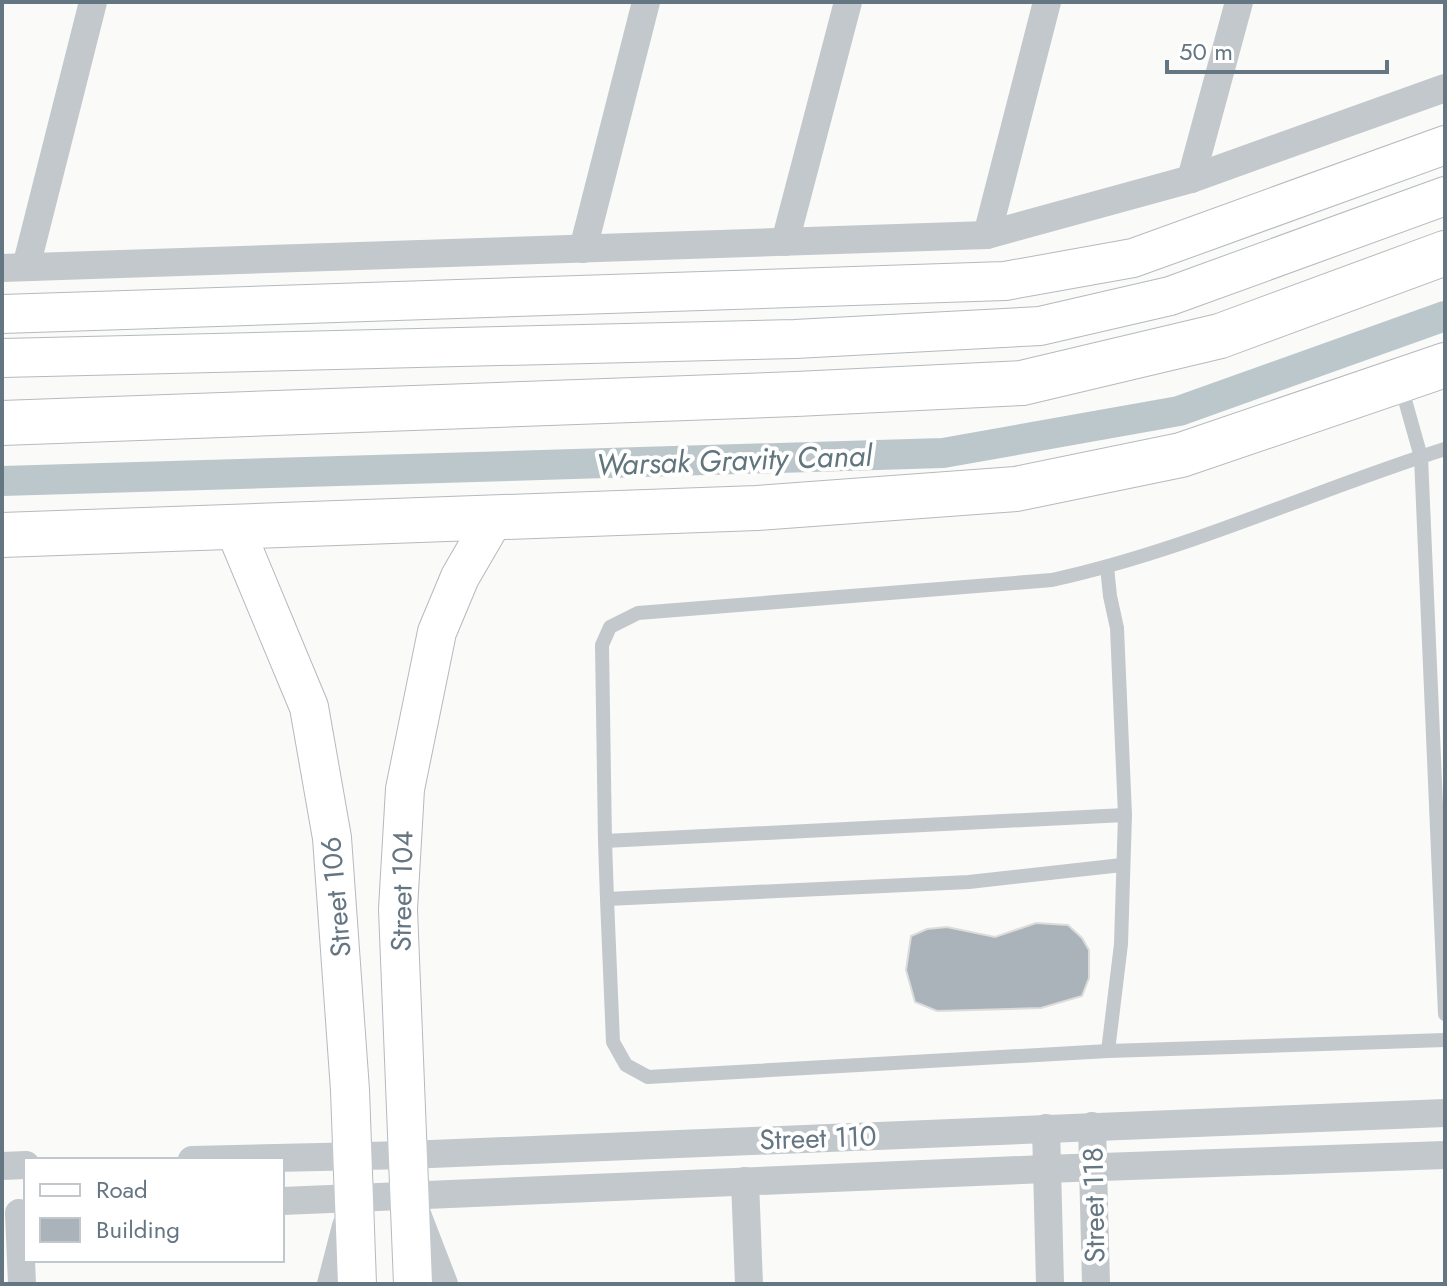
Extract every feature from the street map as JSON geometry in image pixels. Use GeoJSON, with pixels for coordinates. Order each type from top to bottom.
{"type":"FeatureCollection","features":[{"type":"Feature","properties":{"kind":"main road"},"geometry":{"type":"LineString","coordinates":[[2,314],[1005,281],[1133,258],[1445,145]]}},
{"type":"Feature","properties":{"kind":"main road"},"geometry":{"type":"LineString","coordinates":[[2,358],[862,336],[1040,326],[1170,296],[1445,196]]}},
{"type":"Feature","properties":{"kind":"main road"},"geometry":{"type":"LineString","coordinates":[[2,423],[1022,383],[1220,336],[1445,253]]}},
{"type":"Feature","properties":{"kind":"main road"},"geometry":{"type":"LineString","coordinates":[[861,286],[862,336]]}},
{"type":"Feature","properties":{"kind":"main road"},"geometry":{"type":"LineString","coordinates":[[2,535],[757,508],[1016,489],[1181,455],[1445,365]]}},
{"type":"Feature","properties":{"kind":"main road","name":"Street 104"},"geometry":{"type":"LineString","coordinates":[[413,1284],[398,909],[405,789],[437,632],[460,577],[496,515]]}},
{"type":"Feature","properties":{"kind":"main road","name":"Street 106"},"geometry":{"type":"LineString","coordinates":[[234,527],[309,707],[332,838],[350,1090],[357,1284]]}},
{"type":"Feature","properties":{"kind":"street"},"geometry":{"type":"LineString","coordinates":[[93,2],[14,268],[987,235],[1191,179],[1445,88]]}},
{"type":"Feature","properties":{"kind":"street"},"geometry":{"type":"LineString","coordinates":[[583,249],[646,2]]}},
{"type":"Feature","properties":{"kind":"street"},"geometry":{"type":"LineString","coordinates":[[785,242],[848,2]]}},
{"type":"Feature","properties":{"kind":"street"},"geometry":{"type":"LineString","coordinates":[[987,235],[1047,2]]}},
{"type":"Feature","properties":{"kind":"street"},"geometry":{"type":"LineString","coordinates":[[1191,179],[1239,2]]}},
{"type":"Feature","properties":{"kind":"street","name":"Street 110"},"geometry":{"type":"LineString","coordinates":[[256,1158],[407,1155],[1445,1113]]}},
{"type":"Feature","properties":{"kind":"street","name":"Street 118"},"geometry":{"type":"LineString","coordinates":[[1092,1126],[1096,1284]]}},
{"type":"Feature","properties":{"kind":"street"},"geometry":{"type":"LineString","coordinates":[[1046,1128],[1050,1284]]}},
{"type":"Feature","properties":{"kind":"street","name":"Street 110"},"geometry":{"type":"LineString","coordinates":[[284,1201],[1445,1155]]}},
{"type":"Feature","properties":{"kind":"street"},"geometry":{"type":"LineString","coordinates":[[2,1166],[24,1165]]}},
{"type":"Feature","properties":{"kind":"street"},"geometry":{"type":"LineString","coordinates":[[745,1181],[749,1284]]}},
{"type":"Feature","properties":{"kind":"street"},"geometry":{"type":"LineString","coordinates":[[409,1195],[444,1284]]}},
{"type":"Feature","properties":{"kind":"street"},"geometry":{"type":"LineString","coordinates":[[331,1284],[354,1198]]}},
{"type":"Feature","properties":{"kind":"street"},"geometry":{"type":"LineString","coordinates":[[16,1213],[22,1284]]}},
{"type":"Feature","properties":{"kind":"lane"},"geometry":{"type":"LineString","coordinates":[[1400,382],[1421,457],[1445,1014]]}},
{"type":"Feature","properties":{"kind":"lane"},"geometry":{"type":"LineString","coordinates":[[1445,449],[1183,545],[1052,580],[638,613],[610,627],[602,645],[605,841],[613,1042],[626,1065],[648,1077],[1108,1051],[1445,1040]]}},
{"type":"Feature","properties":{"kind":"lane"},"geometry":{"type":"LineString","coordinates":[[1107,567],[1117,628],[1125,815],[1121,944],[1108,1051]]}},
{"type":"Feature","properties":{"kind":"lane"},"geometry":{"type":"LineString","coordinates":[[605,841],[1125,815]]}},
{"type":"Feature","properties":{"kind":"lane"},"geometry":{"type":"LineString","coordinates":[[607,899],[969,882],[1122,865]]}},
{"type":"Feature","properties":{"kind":"building"},"geometry":{"type":"Polygon","coordinates":[[[1036,923],[1068,925],[1082,938],[1089,950],[1089,978],[1082,996],[1041,1008],[937,1011],[915,1002],[906,970],[911,936],[927,929],[947,927],[995,937],[1036,923]]]}},
{"type":"Feature","properties":{"kind":"waterway","name":"Warsak Gravity Canal"},"geometry":{"type":"LineString","coordinates":[[2,481],[943,453],[1179,411],[1445,316]]}}]}
